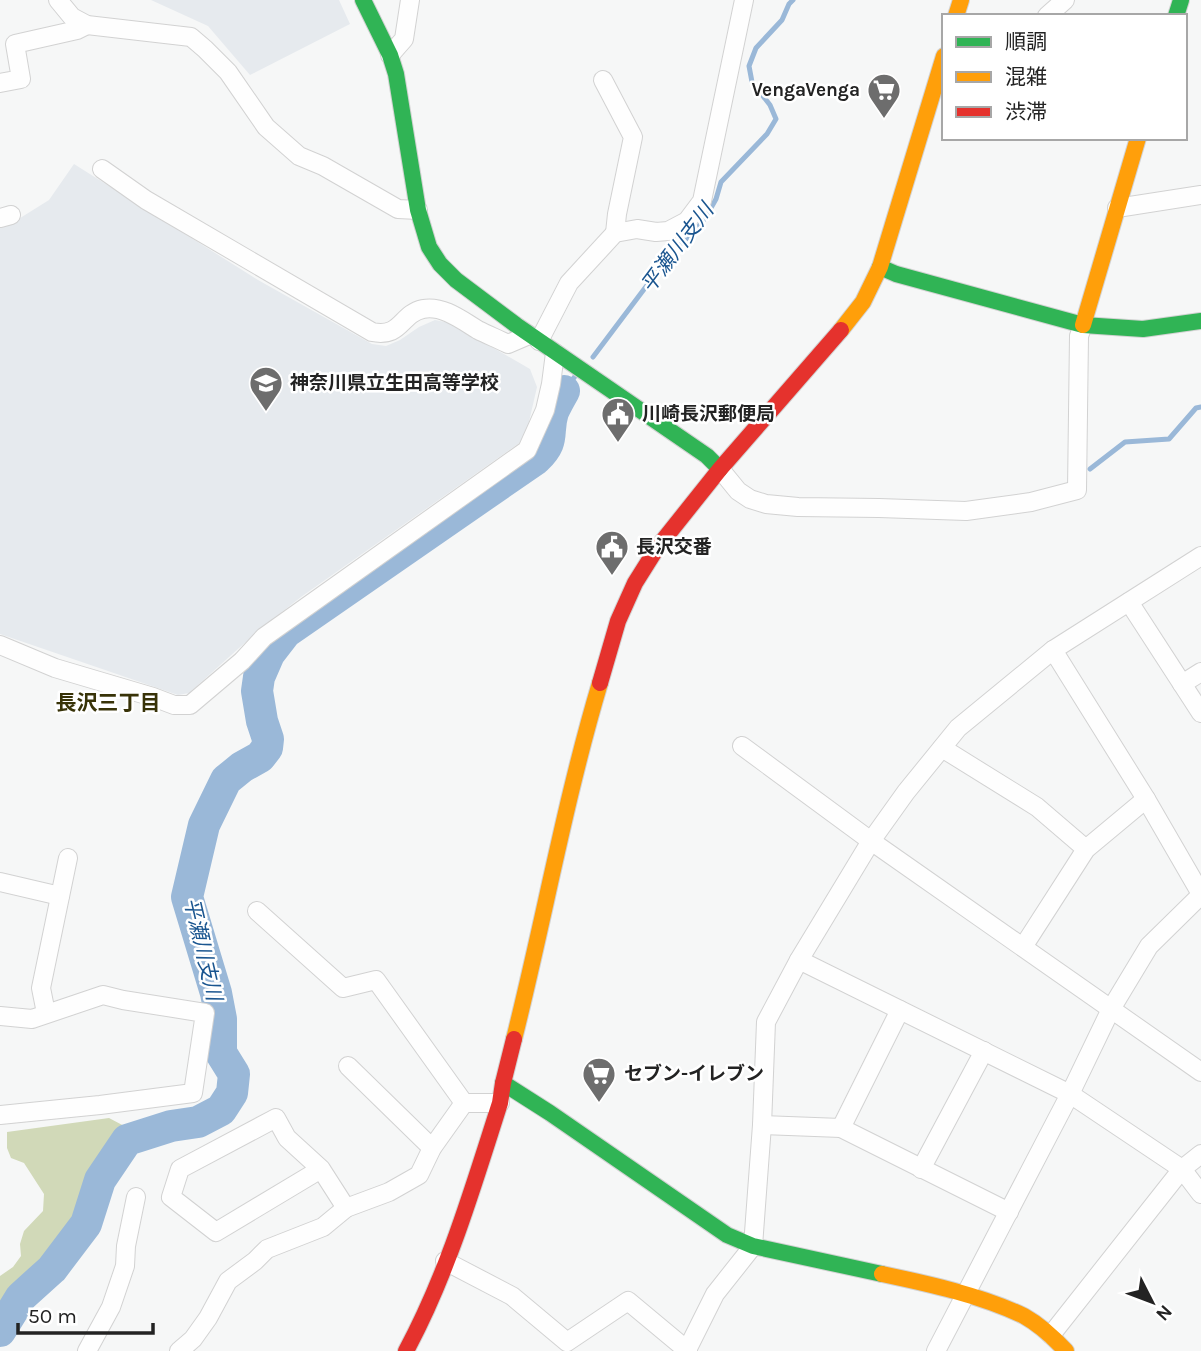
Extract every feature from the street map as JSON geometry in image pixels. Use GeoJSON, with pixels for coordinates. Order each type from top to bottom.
{"type":"FeatureCollection","features":[{"type":"Feature","properties":{"kind":"street"},"geometry":{"type":"LineString","coordinates":[[58,0],[72,17],[86,25],[191,37],[228,72],[266,127],[299,156],[323,166],[398,209],[418,211]]}},
{"type":"Feature","properties":{"kind":"street"},"geometry":{"type":"LineString","coordinates":[[363,0],[390,55],[400,94],[418,211],[429,247],[448,273],[534,338],[707,456],[738,491],[750,499],[766,504],[966,511],[1031,502],[1077,490],[1079,336],[1137,140]]}},
{"type":"Feature","properties":{"kind":"street"},"geometry":{"type":"LineString","coordinates":[[390,55],[404,39],[410,0]]}},
{"type":"Feature","properties":{"kind":"street"},"geometry":{"type":"LineString","coordinates":[[615,233],[637,229],[668,231],[687,221],[702,201],[744,0]]}},
{"type":"Feature","properties":{"kind":"street"},"geometry":{"type":"LineString","coordinates":[[1049,14],[1065,0]]}},
{"type":"Feature","properties":{"kind":"street"},"geometry":{"type":"LineString","coordinates":[[0,83],[21,79],[15,44],[77,30],[86,25]]}},
{"type":"Feature","properties":{"kind":"street"},"geometry":{"type":"LineString","coordinates":[[407,1351],[422,1321],[461,1222],[500,1103],[563,821],[618,621],[635,583],[657,548],[720,468],[863,302],[880,267],[942,62]]}},
{"type":"Feature","properties":{"kind":"street"},"geometry":{"type":"LineString","coordinates":[[102,169],[146,200],[372,332],[382,334],[395,330],[423,309],[435,309],[456,315],[508,344],[534,338],[569,283],[615,233],[633,138],[603,80]]}},
{"type":"Feature","properties":{"kind":"street"},"geometry":{"type":"LineString","coordinates":[[1116,208],[1201,195]]}},
{"type":"Feature","properties":{"kind":"street"},"geometry":{"type":"LineString","coordinates":[[880,267],[896,274],[1083,325],[1143,329],[1201,321]]}},
{"type":"Feature","properties":{"kind":"street"},"geometry":{"type":"LineString","coordinates":[[0,645],[55,667],[174,705],[190,705],[242,661],[264,637],[527,450],[545,410],[561,356]]}},
{"type":"Feature","properties":{"kind":"street"},"geometry":{"type":"LineString","coordinates":[[445,1261],[512,1296],[563,1347],[628,1301],[687,1351],[715,1294],[753,1246],[766,1022],[799,960],[871,841],[958,727],[1053,650],[1201,556]]}},
{"type":"Feature","properties":{"kind":"street"},"geometry":{"type":"LineString","coordinates":[[1129,602],[1201,713]]}},
{"type":"Feature","properties":{"kind":"street"},"geometry":{"type":"LineString","coordinates":[[936,1351],[1070,1094],[1111,1009],[1149,946],[1201,894],[1146,799],[1053,650]]}},
{"type":"Feature","properties":{"kind":"street"},"geometry":{"type":"LineString","coordinates":[[1182,684],[1201,672]]}},
{"type":"Feature","properties":{"kind":"street"},"geometry":{"type":"LineString","coordinates":[[742,746],[871,841],[1201,1072]]}},
{"type":"Feature","properties":{"kind":"street"},"geometry":{"type":"LineString","coordinates":[[942,748],[1037,807],[1086,849]]}},
{"type":"Feature","properties":{"kind":"street"},"geometry":{"type":"LineString","coordinates":[[1023,947],[1086,849],[1146,799]]}},
{"type":"Feature","properties":{"kind":"street"},"geometry":{"type":"LineString","coordinates":[[46,1013],[41,988],[68,858]]}},
{"type":"Feature","properties":{"kind":"street"},"geometry":{"type":"LineString","coordinates":[[0,882],[60,896]]}},
{"type":"Feature","properties":{"kind":"street"},"geometry":{"type":"LineString","coordinates":[[257,911],[343,988],[376,981],[464,1103]]}},
{"type":"Feature","properties":{"kind":"street"},"geometry":{"type":"LineString","coordinates":[[799,960],[1070,1094],[1182,1169],[1201,1194]]}},
{"type":"Feature","properties":{"kind":"street"},"geometry":{"type":"LineString","coordinates":[[0,1016],[32,1019],[103,995],[205,1013],[193,1093],[0,1115]]}},
{"type":"Feature","properties":{"kind":"street"},"geometry":{"type":"LineString","coordinates":[[841,1128],[900,1010]]}},
{"type":"Feature","properties":{"kind":"street"},"geometry":{"type":"LineString","coordinates":[[921,1169],[984,1051]]}},
{"type":"Feature","properties":{"kind":"street"},"geometry":{"type":"LineString","coordinates":[[348,1066],[432,1148]]}},
{"type":"Feature","properties":{"kind":"street"},"geometry":{"type":"LineString","coordinates":[[503,1083],[727,1235],[753,1246],[965,1294],[1025,1317],[1051,1335],[1066,1351]]}},
{"type":"Feature","properties":{"kind":"street"},"geometry":{"type":"LineString","coordinates":[[464,1103],[500,1103]]}},
{"type":"Feature","properties":{"kind":"street"},"geometry":{"type":"LineString","coordinates":[[179,1351],[193,1339],[208,1318],[228,1281],[267,1249],[323,1227],[346,1208],[389,1192],[419,1175],[432,1148],[464,1103]]}},
{"type":"Feature","properties":{"kind":"street"},"geometry":{"type":"LineString","coordinates":[[321,1169],[216,1232],[171,1197],[180,1169],[276,1118],[287,1138],[321,1169],[346,1208]]}},
{"type":"Feature","properties":{"kind":"street"},"geometry":{"type":"LineString","coordinates":[[762,1125],[841,1128],[1009,1212]]}},
{"type":"Feature","properties":{"kind":"street"},"geometry":{"type":"LineString","coordinates":[[1051,1335],[1182,1169],[1201,1154]]}},
{"type":"Feature","properties":{"kind":"street"},"geometry":{"type":"LineString","coordinates":[[87,1351],[111,1307],[125,1266],[126,1245],[136,1197]]}},
{"type":"Feature","properties":{"kind":"shaded area"},"geometry":{"type":"Polygon","coordinates":[[[151,0],[339,0],[350,24],[250,75],[208,26],[151,0]]]}},
{"type":"Feature","properties":{"kind":"shaded area","name":"神奈川県立生田高等学校"},"geometry":{"type":"Polygon","coordinates":[[[74,164],[258,280],[372,344],[386,346],[435,320],[450,323],[530,369],[537,387],[525,439],[301,597],[259,630],[189,693],[178,695],[0,634],[0,226],[17,220],[49,200],[74,164]]]}},
{"type":"Feature","properties":{"kind":"green space"},"geometry":{"type":"Polygon","coordinates":[[[109,1118],[128,1128],[134,1151],[114,1171],[96,1218],[78,1248],[44,1281],[29,1309],[17,1324],[0,1325],[0,1276],[13,1267],[21,1256],[20,1244],[24,1231],[43,1211],[44,1194],[24,1163],[11,1158],[7,1148],[7,1132],[109,1118]]]}},
{"type":"Feature","properties":{"kind":"waterway","name":"平瀬川支川"},"geometry":{"type":"LineString","coordinates":[[593,357],[657,272],[697,229],[716,199],[721,182],[767,134],[776,119],[770,105],[752,82],[749,66],[756,48],[782,20],[793,0]]}},
{"type":"Feature","properties":{"kind":"waterway","name":"平瀬川支川"},"geometry":{"type":"LineString","coordinates":[[564,391],[576,375]]}},
{"type":"Feature","properties":{"kind":"waterway","name":"平瀬川支川"},"geometry":{"type":"LineString","coordinates":[[0,1331],[21,1297],[52,1269],[86,1224],[100,1180],[127,1140],[171,1126],[198,1122],[221,1110],[232,1093],[234,1074],[221,1053],[221,1019],[216,993],[187,897],[204,825],[226,780],[260,757],[267,748],[268,739],[257,691],[259,677],[269,654],[286,632],[536,459],[546,447],[553,412],[564,391]]}},
{"type":"Feature","properties":{"kind":"waterway"},"geometry":{"type":"LineString","coordinates":[[1090,469],[1125,442],[1169,439],[1196,408],[1201,407]]}},
{"type":"Feature","properties":{"kind":"traffic: fast"},"geometry":{"type":"LineString","coordinates":[[363,0],[390,55],[396,74],[418,210],[429,247],[440,264],[456,280],[516,325],[707,456],[720,469]]}},
{"type":"Feature","properties":{"kind":"traffic: fast"},"geometry":{"type":"LineString","coordinates":[[1177,14],[1181,0]]}},
{"type":"Feature","properties":{"kind":"traffic: fast"},"geometry":{"type":"LineString","coordinates":[[880,267],[896,274],[1083,325],[1143,329],[1201,321]]}},
{"type":"Feature","properties":{"kind":"traffic: fast"},"geometry":{"type":"LineString","coordinates":[[503,1083],[727,1235],[753,1246],[882,1274]]}},
{"type":"Feature","properties":{"kind":"traffic: slow"},"geometry":{"type":"LineString","coordinates":[[957,14],[961,0]]}},
{"type":"Feature","properties":{"kind":"traffic: slow"},"geometry":{"type":"LineString","coordinates":[[841,330],[863,302],[880,267],[942,63]]}},
{"type":"Feature","properties":{"kind":"traffic: slow"},"geometry":{"type":"LineString","coordinates":[[1083,325],[1137,140]]}},
{"type":"Feature","properties":{"kind":"traffic: slow"},"geometry":{"type":"LineString","coordinates":[[514,1039],[576,771],[600,683]]}},
{"type":"Feature","properties":{"kind":"traffic: slow"},"geometry":{"type":"LineString","coordinates":[[882,1274],[954,1291],[1024,1316],[1036,1323],[1066,1351]]}},
{"type":"Feature","properties":{"kind":"traffic: jam"},"geometry":{"type":"LineString","coordinates":[[600,683],[618,621],[635,583],[657,548],[720,469],[841,330]]}},
{"type":"Feature","properties":{"kind":"traffic: jam"},"geometry":{"type":"LineString","coordinates":[[406,1351],[435,1291],[459,1229],[500,1103],[514,1039]]}},
{"type":"Feature","properties":{"kind":"place","name":"VengaVenga"},"geometry":{"type":"Point","coordinates":[884,120]}},
{"type":"Feature","properties":{"kind":"place","name":"神奈川県立生田高等学校"},"geometry":{"type":"Point","coordinates":[266,413]}},
{"type":"Feature","properties":{"kind":"place","name":"川崎長沢郵便局"},"geometry":{"type":"Point","coordinates":[618,444]}},
{"type":"Feature","properties":{"kind":"place","name":"長沢交番"},"geometry":{"type":"Point","coordinates":[612,577]}},
{"type":"Feature","properties":{"kind":"place","name":"セブン-イレブン"},"geometry":{"type":"Point","coordinates":[599,1104]}},
{"type":"Feature","properties":{"kind":"district","name":"長沢三丁目"},"geometry":{"type":"Point","coordinates":[108,703]}}]}
